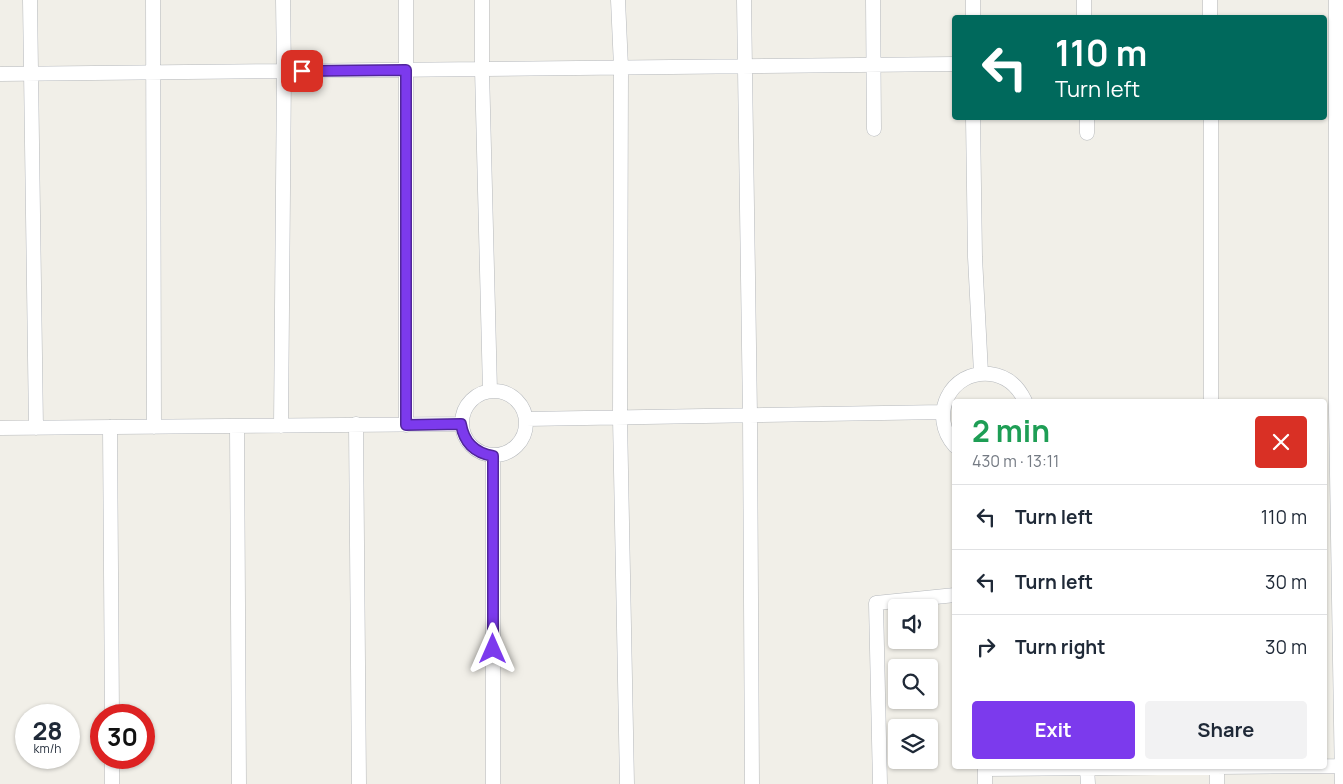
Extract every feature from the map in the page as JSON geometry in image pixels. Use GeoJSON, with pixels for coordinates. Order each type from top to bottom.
{"type":"FeatureCollection","features":[{"type":"Feature","properties":{"kind":"street"},"geometry":{"type":"LineString","coordinates":[[30,0],[36,428]]}},
{"type":"Feature","properties":{"kind":"street"},"geometry":{"type":"LineString","coordinates":[[153,0],[154,427]]}},
{"type":"Feature","properties":{"kind":"street"},"geometry":{"type":"LineString","coordinates":[[281,426],[283,0]]}},
{"type":"Feature","properties":{"kind":"street"},"geometry":{"type":"LineString","coordinates":[[406,0],[406,425]]}},
{"type":"Feature","properties":{"kind":"street"},"geometry":{"type":"LineString","coordinates":[[482,0],[490,391]]}},
{"type":"Feature","properties":{"kind":"street"},"geometry":{"type":"LineString","coordinates":[[618,0],[621,67],[620,418],[627,784]]}},
{"type":"Feature","properties":{"kind":"street"},"geometry":{"type":"LineString","coordinates":[[744,0],[750,416],[752,784]]}},
{"type":"Feature","properties":{"kind":"street"},"geometry":{"type":"LineString","coordinates":[[873,0],[874,129]]}},
{"type":"Feature","properties":{"kind":"street"},"geometry":{"type":"LineString","coordinates":[[973,0],[973,15]]}},
{"type":"Feature","properties":{"kind":"street"},"geometry":{"type":"LineString","coordinates":[[1084,0],[1084,15]]}},
{"type":"Feature","properties":{"kind":"street"},"geometry":{"type":"LineString","coordinates":[[1210,0],[1210,15]]}},
{"type":"Feature","properties":{"kind":"street"},"geometry":{"type":"LineString","coordinates":[[1336,0],[1335,412],[1342,784]]}},
{"type":"Feature","properties":{"kind":"street"},"geometry":{"type":"LineString","coordinates":[[0,74],[952,64]]}},
{"type":"Feature","properties":{"kind":"street"},"geometry":{"type":"LineString","coordinates":[[973,120],[981,374]]}},
{"type":"Feature","properties":{"kind":"street"},"geometry":{"type":"LineString","coordinates":[[1086,120],[1087,133]]}},
{"type":"Feature","properties":{"kind":"street"},"geometry":{"type":"LineString","coordinates":[[1211,120],[1211,399]]}},
{"type":"Feature","properties":{"kind":"street"},"geometry":{"type":"LineString","coordinates":[[952,442],[944,427],[943,412],[946,398],[954,387],[967,378],[981,374],[998,375],[1016,387],[1024,399]]}},
{"type":"Feature","properties":{"kind":"street"},"geometry":{"type":"LineString","coordinates":[[490,391],[504,392],[517,400],[526,420],[524,435],[515,448],[501,455],[493,456],[478,451],[471,446],[462,432],[461,424],[462,416],[469,402],[482,392],[490,391]]}},
{"type":"Feature","properties":{"kind":"street"},"geometry":{"type":"LineString","coordinates":[[526,420],[943,412]]}},
{"type":"Feature","properties":{"kind":"street"},"geometry":{"type":"LineString","coordinates":[[356,424],[359,784]]}},
{"type":"Feature","properties":{"kind":"street"},"geometry":{"type":"LineString","coordinates":[[0,428],[461,424]]}},
{"type":"Feature","properties":{"kind":"street"},"geometry":{"type":"LineString","coordinates":[[237,426],[240,784]]}},
{"type":"Feature","properties":{"kind":"street"},"geometry":{"type":"LineString","coordinates":[[110,427],[112,704]]}},
{"type":"Feature","properties":{"kind":"street"},"geometry":{"type":"LineString","coordinates":[[493,456],[493,784]]}},
{"type":"Feature","properties":{"kind":"street"},"geometry":{"type":"LineString","coordinates":[[880,784],[876,602],[952,595]]}},
{"type":"Feature","properties":{"kind":"street"},"geometry":{"type":"LineString","coordinates":[[1327,766],[1342,766]]}},
{"type":"Feature","properties":{"kind":"street"},"geometry":{"type":"LineString","coordinates":[[112,769],[112,784]]}},
{"type":"Feature","properties":{"kind":"street"},"geometry":{"type":"LineString","coordinates":[[985,769],[985,784]]}},
{"type":"Feature","properties":{"kind":"street"},"geometry":{"type":"LineString","coordinates":[[1087,769],[1088,784]]}},
{"type":"Feature","properties":{"kind":"street"},"geometry":{"type":"LineString","coordinates":[[1217,769],[1217,784]]}},
{"type":"Feature","properties":{"kind":"route"},"geometry":{"type":"LineString","coordinates":[[302,71],[406,70],[406,425],[461,424],[462,432],[471,446],[478,451],[493,456],[493,649]]}}]}
